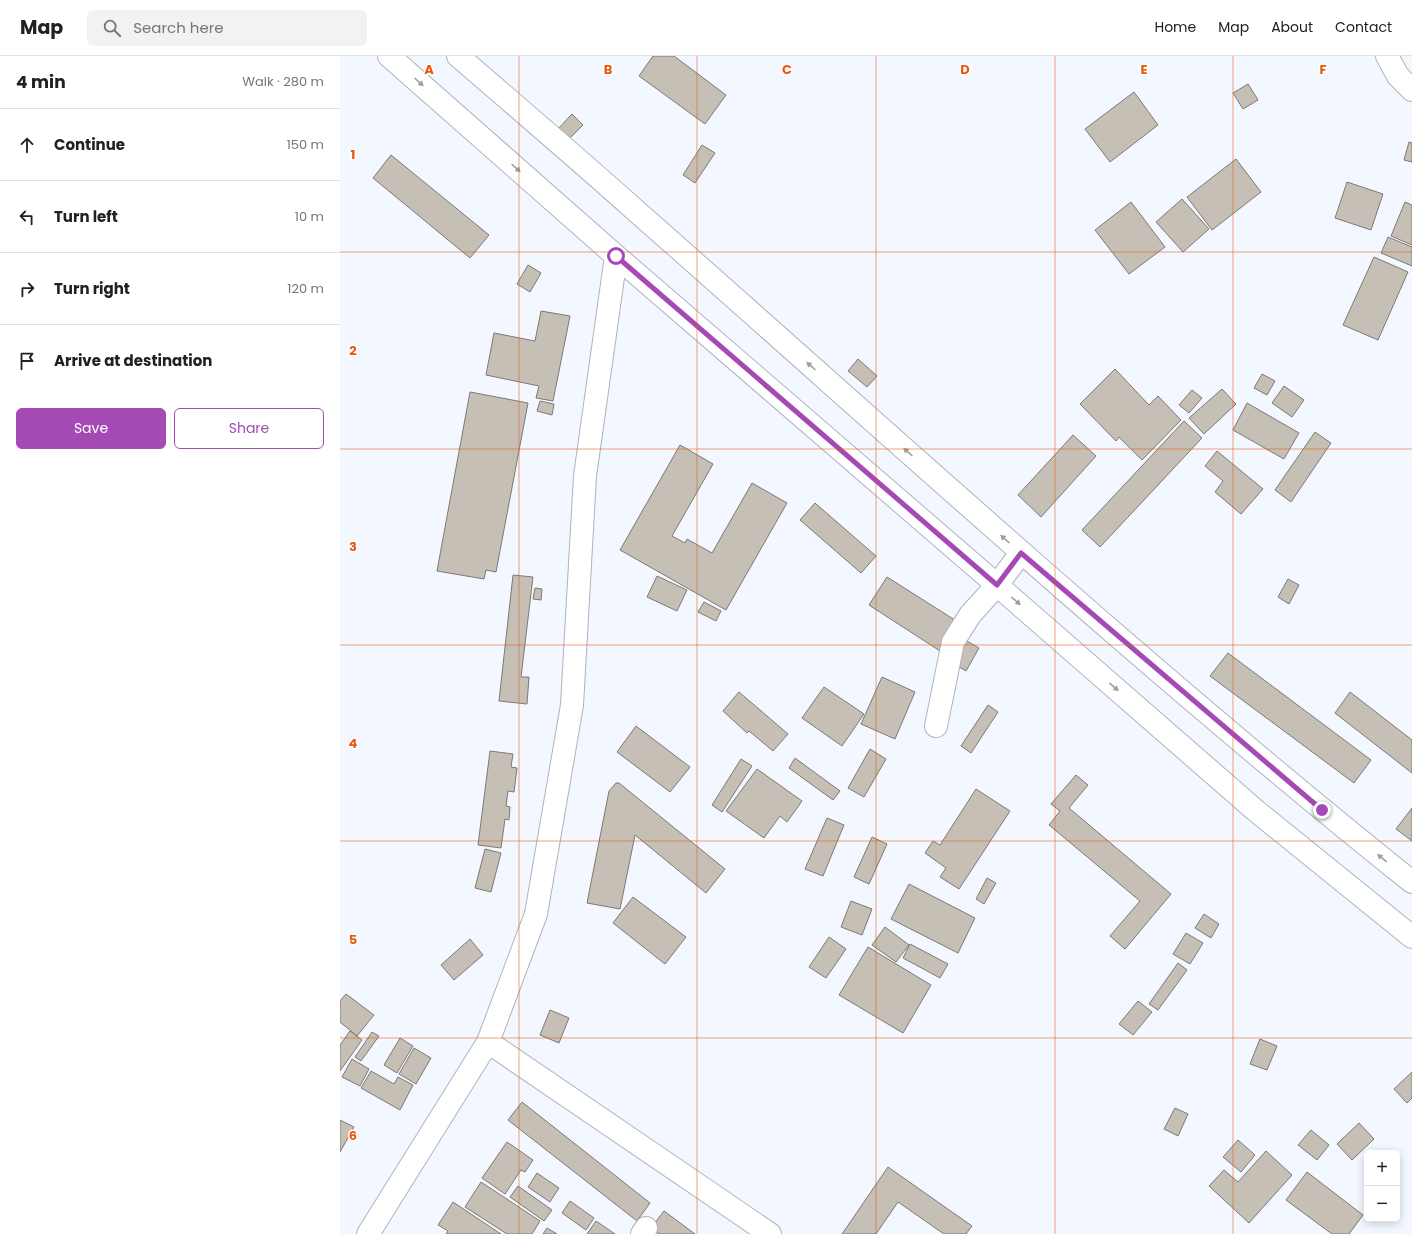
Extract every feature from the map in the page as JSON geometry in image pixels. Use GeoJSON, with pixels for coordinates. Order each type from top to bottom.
{"type":"FeatureCollection","features":[{"type":"Feature","properties":{"kind":"street"},"geometry":{"type":"LineString","coordinates":[[389,56],[616,256],[1255,810],[1412,938]]}},
{"type":"Feature","properties":{"kind":"street"},"geometry":{"type":"LineString","coordinates":[[458,56],[633,208],[1021,553],[1322,810],[1412,882]]}},
{"type":"Feature","properties":{"kind":"street"},"geometry":{"type":"LineString","coordinates":[[1387,56],[1398,76],[1412,90]]}},
{"type":"Feature","properties":{"kind":"street"},"geometry":{"type":"LineString","coordinates":[[368,1234],[488,1042],[536,914],[572,705],[585,476],[616,256]]}},
{"type":"Feature","properties":{"kind":"street"},"geometry":{"type":"LineString","coordinates":[[936,726],[953,642],[970,615],[997,585],[1021,553]]}},
{"type":"Feature","properties":{"kind":"street"},"geometry":{"type":"LineString","coordinates":[[488,1042],[770,1234]]}},
{"type":"Feature","properties":{"kind":"building"},"geometry":{"type":"Polygon","coordinates":[[[653,56],[674,56],[726,95],[705,124],[639,76],[653,56]]]}},
{"type":"Feature","properties":{"kind":"building"},"geometry":{"type":"Polygon","coordinates":[[[1248,84],[1258,100],[1243,109],[1233,93],[1248,84]]]}},
{"type":"Feature","properties":{"kind":"building"},"geometry":{"type":"Polygon","coordinates":[[[1134,92],[1158,125],[1110,162],[1085,129],[1134,92]]]}},
{"type":"Feature","properties":{"kind":"building"},"geometry":{"type":"Polygon","coordinates":[[[572,114],[583,125],[569,139],[558,129],[572,114]]]}},
{"type":"Feature","properties":{"kind":"building"},"geometry":{"type":"Polygon","coordinates":[[[1409,142],[1412,143],[1412,162],[1404,160],[1409,142]]]}},
{"type":"Feature","properties":{"kind":"building"},"geometry":{"type":"Polygon","coordinates":[[[702,145],[715,153],[695,183],[683,175],[702,145]]]}},
{"type":"Feature","properties":{"kind":"building"},"geometry":{"type":"Polygon","coordinates":[[[391,155],[489,235],[470,258],[373,178],[391,155]]]}},
{"type":"Feature","properties":{"kind":"building"},"geometry":{"type":"Polygon","coordinates":[[[1236,159],[1261,192],[1212,230],[1187,197],[1236,159]]]}},
{"type":"Feature","properties":{"kind":"building"},"geometry":{"type":"Polygon","coordinates":[[[1347,182],[1383,194],[1371,230],[1335,218],[1347,182]]]}},
{"type":"Feature","properties":{"kind":"building"},"geometry":{"type":"Polygon","coordinates":[[[1182,199],[1209,229],[1183,252],[1156,222],[1182,199]]]}},
{"type":"Feature","properties":{"kind":"building"},"geometry":{"type":"Polygon","coordinates":[[[1131,202],[1165,247],[1129,274],[1095,230],[1131,202]]]}},
{"type":"Feature","properties":{"kind":"building"},"geometry":{"type":"Polygon","coordinates":[[[1405,202],[1412,205],[1412,245],[1391,236],[1405,202]]]}},
{"type":"Feature","properties":{"kind":"building"},"geometry":{"type":"Polygon","coordinates":[[[1388,237],[1412,247],[1412,266],[1381,253],[1388,237]]]}},
{"type":"Feature","properties":{"kind":"building"},"geometry":{"type":"Polygon","coordinates":[[[1374,257],[1408,272],[1378,340],[1343,325],[1374,257]]]}},
{"type":"Feature","properties":{"kind":"building"},"geometry":{"type":"Polygon","coordinates":[[[528,265],[541,273],[530,292],[517,284],[528,265]]]}},
{"type":"Feature","properties":{"kind":"building"},"geometry":{"type":"Polygon","coordinates":[[[541,311],[570,316],[553,401],[536,398],[539,386],[486,375],[494,333],[535,341],[541,311]]]}},
{"type":"Feature","properties":{"kind":"building"},"geometry":{"type":"Polygon","coordinates":[[[858,359],[877,376],[867,387],[848,371],[858,359]]]}},
{"type":"Feature","properties":{"kind":"building"},"geometry":{"type":"Polygon","coordinates":[[[1115,369],[1149,405],[1158,396],[1181,420],[1142,460],[1119,437],[1116,441],[1080,404],[1115,369]]]}},
{"type":"Feature","properties":{"kind":"building"},"geometry":{"type":"Polygon","coordinates":[[[1262,374],[1275,381],[1267,395],[1254,388],[1262,374]]]}},
{"type":"Feature","properties":{"kind":"building"},"geometry":{"type":"Polygon","coordinates":[[[1284,386],[1304,400],[1292,417],[1272,403],[1284,386]]]}},
{"type":"Feature","properties":{"kind":"building"},"geometry":{"type":"Polygon","coordinates":[[[1222,389],[1236,404],[1204,434],[1189,418],[1222,389]]]}},
{"type":"Feature","properties":{"kind":"building"},"geometry":{"type":"Polygon","coordinates":[[[1192,390],[1202,398],[1189,413],[1179,405],[1192,390]]]}},
{"type":"Feature","properties":{"kind":"building"},"geometry":{"type":"Polygon","coordinates":[[[470,392],[528,403],[496,572],[486,570],[484,579],[437,571],[470,392]]]}},
{"type":"Feature","properties":{"kind":"building"},"geometry":{"type":"Polygon","coordinates":[[[540,401],[554,404],[552,415],[537,411],[540,401]]]}},
{"type":"Feature","properties":{"kind":"building"},"geometry":{"type":"Polygon","coordinates":[[[1247,403],[1299,433],[1284,459],[1233,430],[1247,403]]]}},
{"type":"Feature","properties":{"kind":"building"},"geometry":{"type":"Polygon","coordinates":[[[1184,421],[1202,438],[1100,547],[1082,530],[1184,421]]]}},
{"type":"Feature","properties":{"kind":"building"},"geometry":{"type":"Polygon","coordinates":[[[1315,432],[1331,443],[1291,502],[1275,490],[1315,432]]]}},
{"type":"Feature","properties":{"kind":"building"},"geometry":{"type":"Polygon","coordinates":[[[1073,435],[1096,456],[1041,517],[1018,495],[1073,435]]]}},
{"type":"Feature","properties":{"kind":"building"},"geometry":{"type":"Polygon","coordinates":[[[680,445],[713,464],[672,536],[685,543],[687,539],[712,553],[752,483],[787,503],[726,610],[620,550],[680,445]]]}},
{"type":"Feature","properties":{"kind":"building"},"geometry":{"type":"Polygon","coordinates":[[[1217,451],[1263,489],[1241,514],[1215,492],[1223,481],[1205,466],[1217,451]]]}},
{"type":"Feature","properties":{"kind":"building"},"geometry":{"type":"Polygon","coordinates":[[[815,503],[876,556],[861,573],[800,520],[815,503]]]}},
{"type":"Feature","properties":{"kind":"building"},"geometry":{"type":"Polygon","coordinates":[[[513,575],[533,577],[521,677],[529,677],[527,704],[499,701],[513,575]]]}},
{"type":"Feature","properties":{"kind":"building"},"geometry":{"type":"Polygon","coordinates":[[[657,576],[687,590],[677,611],[647,597],[657,576]]]}},
{"type":"Feature","properties":{"kind":"building"},"geometry":{"type":"Polygon","coordinates":[[[887,577],[958,622],[940,651],[869,605],[887,577]]]}},
{"type":"Feature","properties":{"kind":"building"},"geometry":{"type":"Polygon","coordinates":[[[1288,579],[1299,585],[1289,604],[1278,597],[1288,579]]]}},
{"type":"Feature","properties":{"kind":"building"},"geometry":{"type":"Polygon","coordinates":[[[535,588],[542,589],[541,600],[533,599],[535,588]]]}},
{"type":"Feature","properties":{"kind":"building"},"geometry":{"type":"Polygon","coordinates":[[[704,602],[721,611],[716,621],[698,612],[704,602]]]}},
{"type":"Feature","properties":{"kind":"building"},"geometry":{"type":"Polygon","coordinates":[[[965,640],[979,648],[966,671],[951,662],[965,640]]]}},
{"type":"Feature","properties":{"kind":"building"},"geometry":{"type":"Polygon","coordinates":[[[1228,653],[1371,760],[1354,783],[1210,676],[1228,653]]]}},
{"type":"Feature","properties":{"kind":"building"},"geometry":{"type":"Polygon","coordinates":[[[882,677],[915,692],[895,739],[861,724],[882,677]]]}},
{"type":"Feature","properties":{"kind":"building"},"geometry":{"type":"Polygon","coordinates":[[[824,687],[864,714],[842,746],[802,718],[824,687]]]}},
{"type":"Feature","properties":{"kind":"building"},"geometry":{"type":"Polygon","coordinates":[[[739,692],[788,734],[773,751],[749,731],[747,733],[723,711],[739,692]]]}},
{"type":"Feature","properties":{"kind":"building"},"geometry":{"type":"Polygon","coordinates":[[[1350,692],[1412,740],[1412,773],[1335,713],[1350,692]]]}},
{"type":"Feature","properties":{"kind":"building"},"geometry":{"type":"Polygon","coordinates":[[[988,705],[998,712],[971,753],[961,746],[988,705]]]}},
{"type":"Feature","properties":{"kind":"building"},"geometry":{"type":"Polygon","coordinates":[[[636,726],[690,767],[670,792],[617,752],[636,726]]]}},
{"type":"Feature","properties":{"kind":"building"},"geometry":{"type":"Polygon","coordinates":[[[870,749],[886,759],[864,797],[848,788],[870,749]]]}},
{"type":"Feature","properties":{"kind":"building"},"geometry":{"type":"Polygon","coordinates":[[[490,751],[513,754],[511,767],[517,768],[514,792],[508,791],[506,806],[510,807],[509,820],[505,819],[501,848],[478,845],[490,751]]]}},
{"type":"Feature","properties":{"kind":"building"},"geometry":{"type":"Polygon","coordinates":[[[795,758],[840,791],[833,800],[789,768],[795,758]]]}},
{"type":"Feature","properties":{"kind":"building"},"geometry":{"type":"Polygon","coordinates":[[[741,759],[752,766],[722,812],[712,805],[741,759]]]}},
{"type":"Feature","properties":{"kind":"building"},"geometry":{"type":"Polygon","coordinates":[[[757,769],[802,801],[787,822],[780,816],[764,838],[726,811],[757,769]]]}},
{"type":"Feature","properties":{"kind":"building"},"geometry":{"type":"Polygon","coordinates":[[[1076,775],[1088,785],[1069,808],[1171,894],[1125,949],[1110,936],[1140,901],[1049,825],[1060,811],[1051,804],[1076,775]]]}},
{"type":"Feature","properties":{"kind":"building"},"geometry":{"type":"Polygon","coordinates":[[[616,783],[619,783],[725,869],[706,893],[635,835],[620,909],[587,903],[609,791],[616,783]]]}},
{"type":"Feature","properties":{"kind":"building"},"geometry":{"type":"Polygon","coordinates":[[[976,789],[1010,811],[959,889],[940,877],[946,868],[925,853],[933,841],[940,845],[976,789]]]}},
{"type":"Feature","properties":{"kind":"building"},"geometry":{"type":"Polygon","coordinates":[[[1412,808],[1412,841],[1396,829],[1412,808]]]}},
{"type":"Feature","properties":{"kind":"building"},"geometry":{"type":"Polygon","coordinates":[[[827,818],[844,825],[823,876],[805,869],[827,818]]]}},
{"type":"Feature","properties":{"kind":"building"},"geometry":{"type":"Polygon","coordinates":[[[872,837],[887,844],[869,884],[854,877],[872,837]]]}},
{"type":"Feature","properties":{"kind":"building"},"geometry":{"type":"Polygon","coordinates":[[[485,849],[501,853],[491,892],[475,888],[485,849]]]}},
{"type":"Feature","properties":{"kind":"building"},"geometry":{"type":"Polygon","coordinates":[[[987,878],[996,883],[984,904],[976,899],[987,878]]]}},
{"type":"Feature","properties":{"kind":"building"},"geometry":{"type":"Polygon","coordinates":[[[909,884],[975,918],[958,953],[891,919],[909,884]]]}},
{"type":"Feature","properties":{"kind":"building"},"geometry":{"type":"Polygon","coordinates":[[[633,897],[686,937],[665,964],[613,923],[633,897]]]}},
{"type":"Feature","properties":{"kind":"building"},"geometry":{"type":"Polygon","coordinates":[[[851,901],[872,909],[862,935],[841,927],[851,901]]]}},
{"type":"Feature","properties":{"kind":"building"},"geometry":{"type":"Polygon","coordinates":[[[1204,914],[1219,924],[1211,938],[1195,928],[1204,914]]]}},
{"type":"Feature","properties":{"kind":"building"},"geometry":{"type":"Polygon","coordinates":[[[885,927],[909,945],[896,962],[872,945],[885,927]]]}},
{"type":"Feature","properties":{"kind":"building"},"geometry":{"type":"Polygon","coordinates":[[[1186,933],[1203,943],[1190,964],[1173,954],[1186,933]]]}},
{"type":"Feature","properties":{"kind":"building"},"geometry":{"type":"Polygon","coordinates":[[[829,937],[846,949],[826,978],[809,967],[829,937]]]}},
{"type":"Feature","properties":{"kind":"building"},"geometry":{"type":"Polygon","coordinates":[[[470,939],[483,955],[454,980],[441,965],[470,939]]]}},
{"type":"Feature","properties":{"kind":"building"},"geometry":{"type":"Polygon","coordinates":[[[910,944],[948,964],[940,978],[903,958],[910,944]]]}},
{"type":"Feature","properties":{"kind":"building"},"geometry":{"type":"Polygon","coordinates":[[[868,947],[931,985],[903,1033],[839,995],[868,947]]]}},
{"type":"Feature","properties":{"kind":"building"},"geometry":{"type":"Polygon","coordinates":[[[1178,963],[1187,970],[1158,1010],[1149,1004],[1178,963]]]}},
{"type":"Feature","properties":{"kind":"building"},"geometry":{"type":"Polygon","coordinates":[[[346,994],[374,1015],[357,1036],[340,1022],[340,1001],[346,994]]]}},
{"type":"Feature","properties":{"kind":"building"},"geometry":{"type":"Polygon","coordinates":[[[1138,1001],[1152,1012],[1133,1035],[1119,1024],[1138,1001]]]}},
{"type":"Feature","properties":{"kind":"building"},"geometry":{"type":"Polygon","coordinates":[[[550,1010],[569,1018],[559,1043],[540,1035],[550,1010]]]}},
{"type":"Feature","properties":{"kind":"building"},"geometry":{"type":"Polygon","coordinates":[[[350,1031],[362,1040],[340,1071],[340,1045],[350,1031]]]}},
{"type":"Feature","properties":{"kind":"building"},"geometry":{"type":"Polygon","coordinates":[[[372,1032],[379,1036],[361,1061],[355,1057],[372,1032]]]}},
{"type":"Feature","properties":{"kind":"building"},"geometry":{"type":"Polygon","coordinates":[[[400,1038],[413,1046],[397,1073],[384,1065],[400,1038]]]}},
{"type":"Feature","properties":{"kind":"building"},"geometry":{"type":"Polygon","coordinates":[[[1260,1039],[1277,1046],[1267,1070],[1250,1064],[1260,1039]]]}},
{"type":"Feature","properties":{"kind":"building"},"geometry":{"type":"Polygon","coordinates":[[[414,1048],[431,1058],[416,1084],[399,1074],[414,1048]]]}},
{"type":"Feature","properties":{"kind":"building"},"geometry":{"type":"Polygon","coordinates":[[[352,1059],[369,1069],[360,1086],[342,1077],[352,1059]]]}},
{"type":"Feature","properties":{"kind":"building"},"geometry":{"type":"Polygon","coordinates":[[[371,1071],[394,1084],[398,1077],[413,1085],[400,1110],[361,1088],[371,1071]]]}},
{"type":"Feature","properties":{"kind":"building"},"geometry":{"type":"Polygon","coordinates":[[[1412,1072],[1412,1098],[1407,1103],[1394,1089],[1412,1072]]]}},
{"type":"Feature","properties":{"kind":"building"},"geometry":{"type":"Polygon","coordinates":[[[522,1102],[650,1203],[637,1221],[508,1120],[522,1102]]]}},
{"type":"Feature","properties":{"kind":"building"},"geometry":{"type":"Polygon","coordinates":[[[1175,1108],[1188,1114],[1178,1136],[1164,1129],[1175,1108]]]}},
{"type":"Feature","properties":{"kind":"building"},"geometry":{"type":"Polygon","coordinates":[[[340,1120],[354,1127],[340,1152],[340,1120]]]}},
{"type":"Feature","properties":{"kind":"building"},"geometry":{"type":"Polygon","coordinates":[[[1359,1123],[1374,1139],[1352,1160],[1337,1144],[1359,1123]]]}},
{"type":"Feature","properties":{"kind":"building"},"geometry":{"type":"Polygon","coordinates":[[[1311,1130],[1329,1145],[1317,1160],[1298,1145],[1311,1130]]]}},
{"type":"Feature","properties":{"kind":"building"},"geometry":{"type":"Polygon","coordinates":[[[1238,1140],[1255,1155],[1241,1172],[1223,1157],[1238,1140]]]}},
{"type":"Feature","properties":{"kind":"building"},"geometry":{"type":"Polygon","coordinates":[[[507,1142],[533,1160],[525,1172],[521,1170],[505,1194],[482,1178],[507,1142]]]}},
{"type":"Feature","properties":{"kind":"building"},"geometry":{"type":"Polygon","coordinates":[[[1266,1151],[1292,1175],[1249,1223],[1209,1186],[1224,1170],[1238,1182],[1266,1151]]]}},
{"type":"Feature","properties":{"kind":"building"},"geometry":{"type":"Polygon","coordinates":[[[888,1167],[972,1226],[966,1234],[944,1234],[898,1202],[876,1234],[842,1234],[888,1167]]]}},
{"type":"Feature","properties":{"kind":"building"},"geometry":{"type":"Polygon","coordinates":[[[1307,1172],[1363,1215],[1349,1234],[1332,1234],[1286,1200],[1307,1172]]]}},
{"type":"Feature","properties":{"kind":"building"},"geometry":{"type":"Polygon","coordinates":[[[537,1173],[559,1188],[550,1202],[528,1187],[537,1173]]]}},
{"type":"Feature","properties":{"kind":"building"},"geometry":{"type":"Polygon","coordinates":[[[481,1182],[540,1221],[532,1234],[507,1234],[465,1207],[481,1182]]]}},
{"type":"Feature","properties":{"kind":"building"},"geometry":{"type":"Polygon","coordinates":[[[518,1186],[552,1210],[544,1221],[510,1197],[518,1186]]]}},
{"type":"Feature","properties":{"kind":"building"},"geometry":{"type":"Polygon","coordinates":[[[570,1201],[594,1218],[586,1230],[562,1213],[570,1201]]]}},
{"type":"Feature","properties":{"kind":"building"},"geometry":{"type":"Polygon","coordinates":[[[453,1202],[501,1234],[446,1234],[448,1231],[438,1225],[453,1202]]]}},
{"type":"Feature","properties":{"kind":"building"},"geometry":{"type":"Polygon","coordinates":[[[664,1211],[695,1234],[659,1234],[651,1228],[664,1211]]]}},
{"type":"Feature","properties":{"kind":"building"},"geometry":{"type":"Polygon","coordinates":[[[596,1221],[615,1234],[587,1234],[596,1221]]]}},
{"type":"Feature","properties":{"kind":"building"},"geometry":{"type":"Polygon","coordinates":[[[547,1228],[557,1234],[543,1234],[547,1228]]]}},
{"type":"Feature","properties":{"kind":"route"},"geometry":{"type":"LineString","coordinates":[[616,256],[997,585],[1021,553],[1322,810]]}}]}
